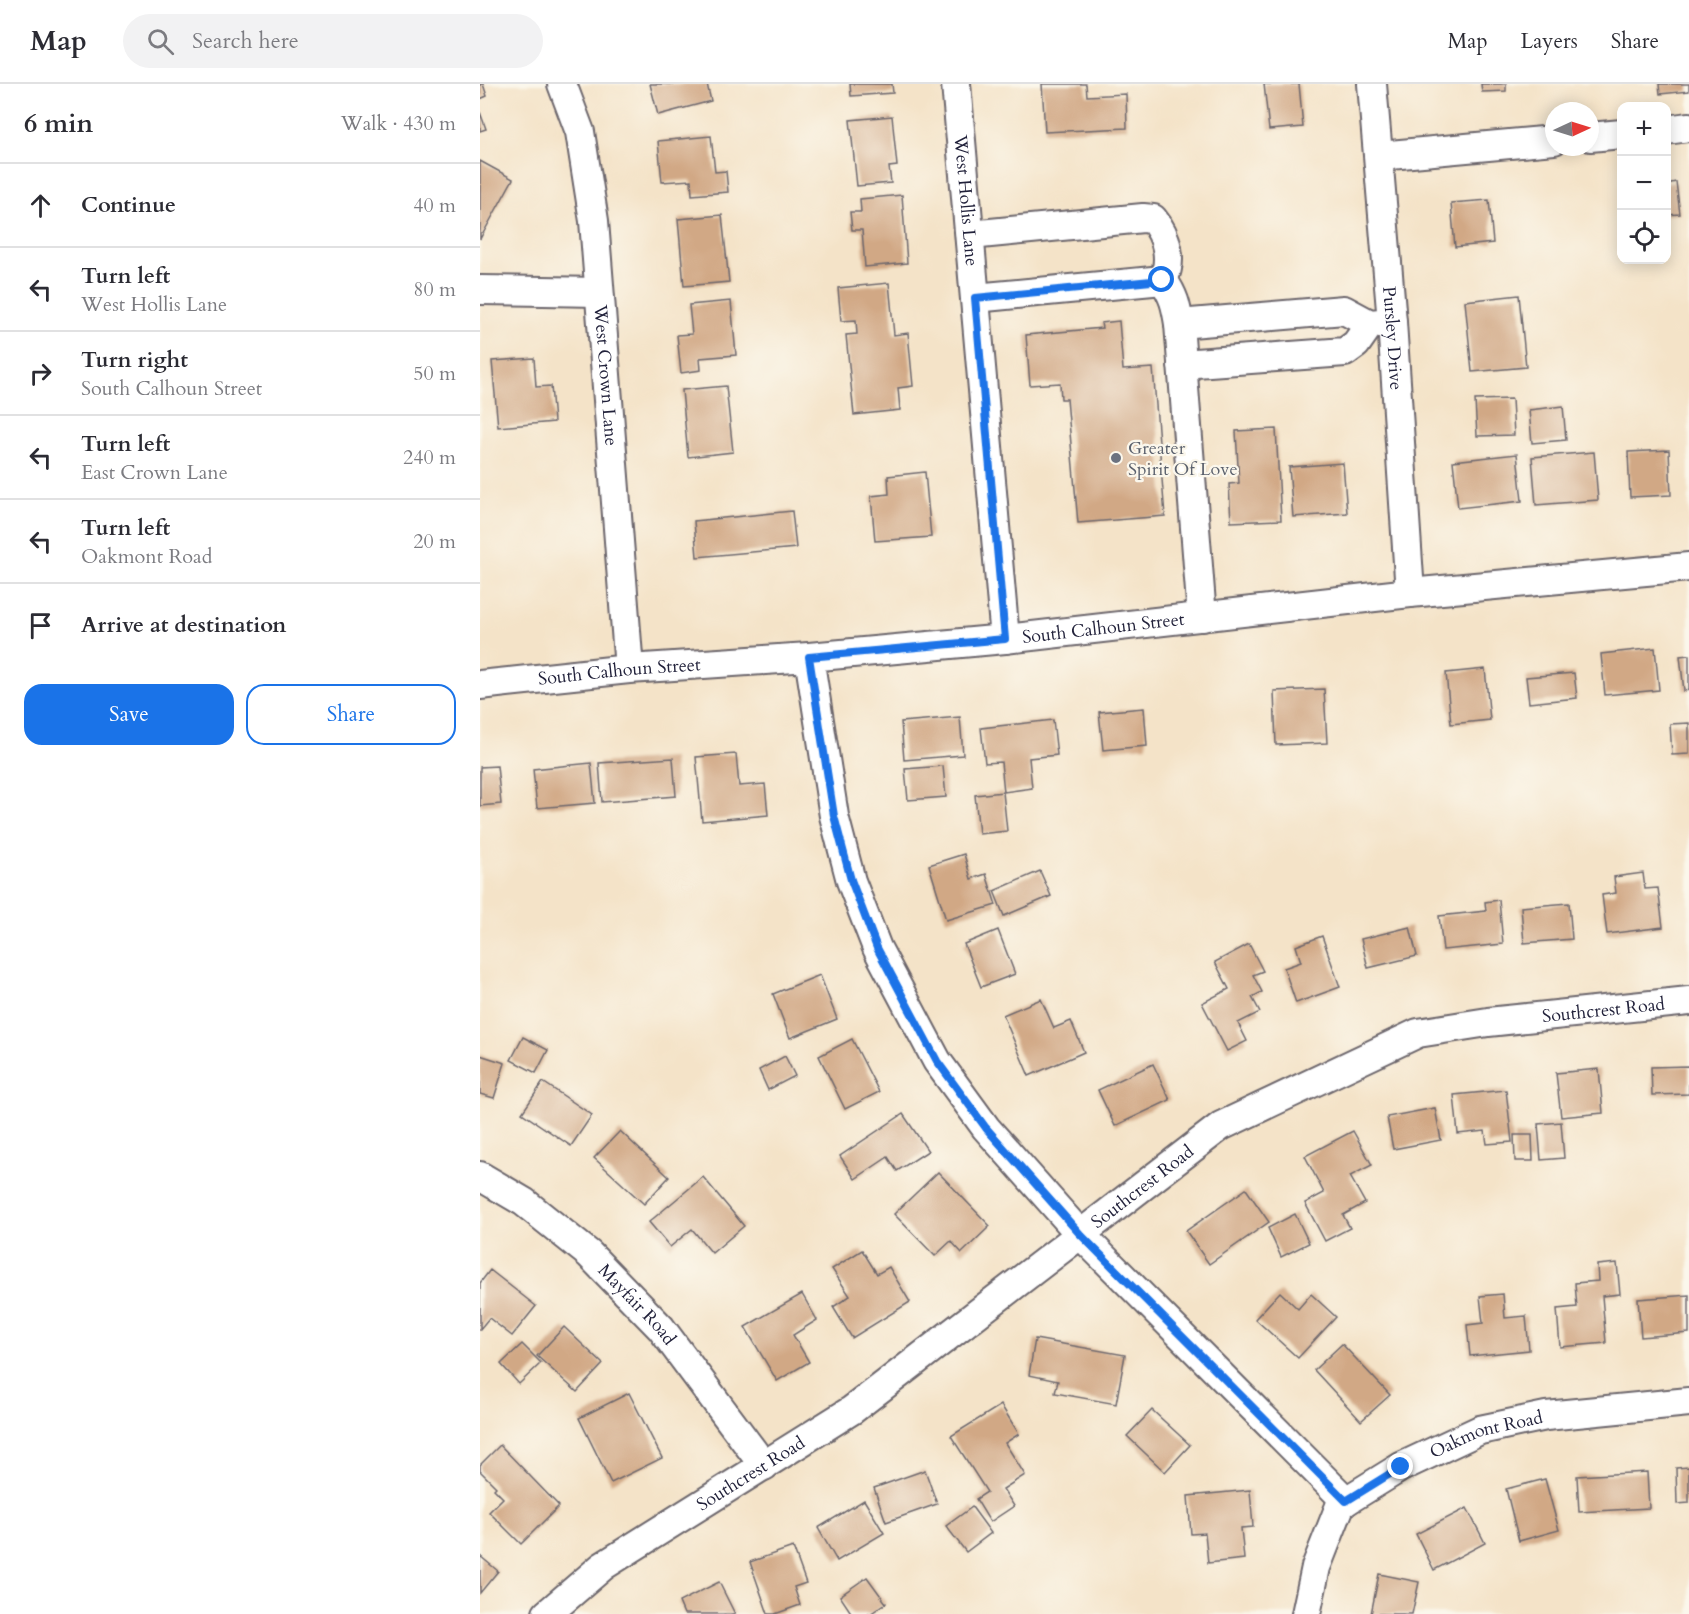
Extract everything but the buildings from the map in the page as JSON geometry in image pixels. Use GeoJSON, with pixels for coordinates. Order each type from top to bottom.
{"type":"FeatureCollection","features":[{"type":"Feature","properties":{"kind":"street","name":"West Crown Lane"},"geometry":{"type":"LineString","coordinates":[[562,84],[580,132],[594,221],[629,669]]}},
{"type":"Feature","properties":{"kind":"street","name":"West Hollis Lane"},"geometry":{"type":"LineString","coordinates":[[956,84],[1005,639]]}},
{"type":"Feature","properties":{"kind":"street","name":"Pursley Drive"},"geometry":{"type":"LineString","coordinates":[[1372,84],[1379,156],[1381,323],[1410,593]]}},
{"type":"Feature","properties":{"kind":"street"},"geometry":{"type":"LineString","coordinates":[[1671,130],[1689,128]]}},
{"type":"Feature","properties":{"kind":"street"},"geometry":{"type":"LineString","coordinates":[[1599,136],[1617,134]]}},
{"type":"Feature","properties":{"kind":"street"},"geometry":{"type":"LineString","coordinates":[[1379,156],[1545,141]]}},
{"type":"Feature","properties":{"kind":"street"},"geometry":{"type":"LineString","coordinates":[[969,235],[1143,218],[1153,219],[1160,228],[1168,253],[1167,272],[1162,280]]}},
{"type":"Feature","properties":{"kind":"street"},"geometry":{"type":"LineString","coordinates":[[975,298],[1162,280]]}},
{"type":"Feature","properties":{"kind":"street"},"geometry":{"type":"LineString","coordinates":[[1162,280],[1172,293],[1179,324],[1202,617]]}},
{"type":"Feature","properties":{"kind":"street"},"geometry":{"type":"LineString","coordinates":[[480,290],[599,292]]}},
{"type":"Feature","properties":{"kind":"street"},"geometry":{"type":"LineString","coordinates":[[1179,324],[1344,310],[1381,323]]}},
{"type":"Feature","properties":{"kind":"street"},"geometry":{"type":"LineString","coordinates":[[1182,364],[1345,352],[1381,323]]}},
{"type":"Feature","properties":{"kind":"street","name":"South Calhoun Street"},"geometry":{"type":"LineString","coordinates":[[480,685],[629,669],[809,657],[1005,639],[1410,593],[1689,567]]}},
{"type":"Feature","properties":{"kind":"street"},"geometry":{"type":"LineString","coordinates":[[809,657],[834,816],[851,880],[877,948],[937,1061],[986,1128],[1080,1234],[1346,1501]]}},
{"type":"Feature","properties":{"kind":"street","name":"Southcrest Road"},"geometry":{"type":"LineString","coordinates":[[547,1614],[603,1566],[852,1410],[1221,1126],[1418,1033],[1488,1022],[1689,1001]]}},
{"type":"Feature","properties":{"kind":"street","name":"Mayfair Road"},"geometry":{"type":"LineString","coordinates":[[480,1176],[524,1202],[589,1254],[605,1270],[661,1328],[764,1466]]}},
{"type":"Feature","properties":{"kind":"street","name":"Oakmont Road"},"geometry":{"type":"LineString","coordinates":[[1306,1614],[1316,1567],[1340,1506],[1401,1467],[1480,1430],[1546,1416],[1689,1402]]}},
{"type":"Feature","properties":{"kind":"place","name":"Greater Spirit Of Love"},"geometry":{"type":"Point","coordinates":[1116,458]}},
{"type":"Feature","properties":{"kind":"route"},"geometry":{"type":"LineString","coordinates":[[1162,280],[975,298],[1005,639],[809,657],[834,816],[851,880],[877,948],[937,1061],[986,1128],[1080,1234],[1346,1501],[1401,1467]]}}]}
